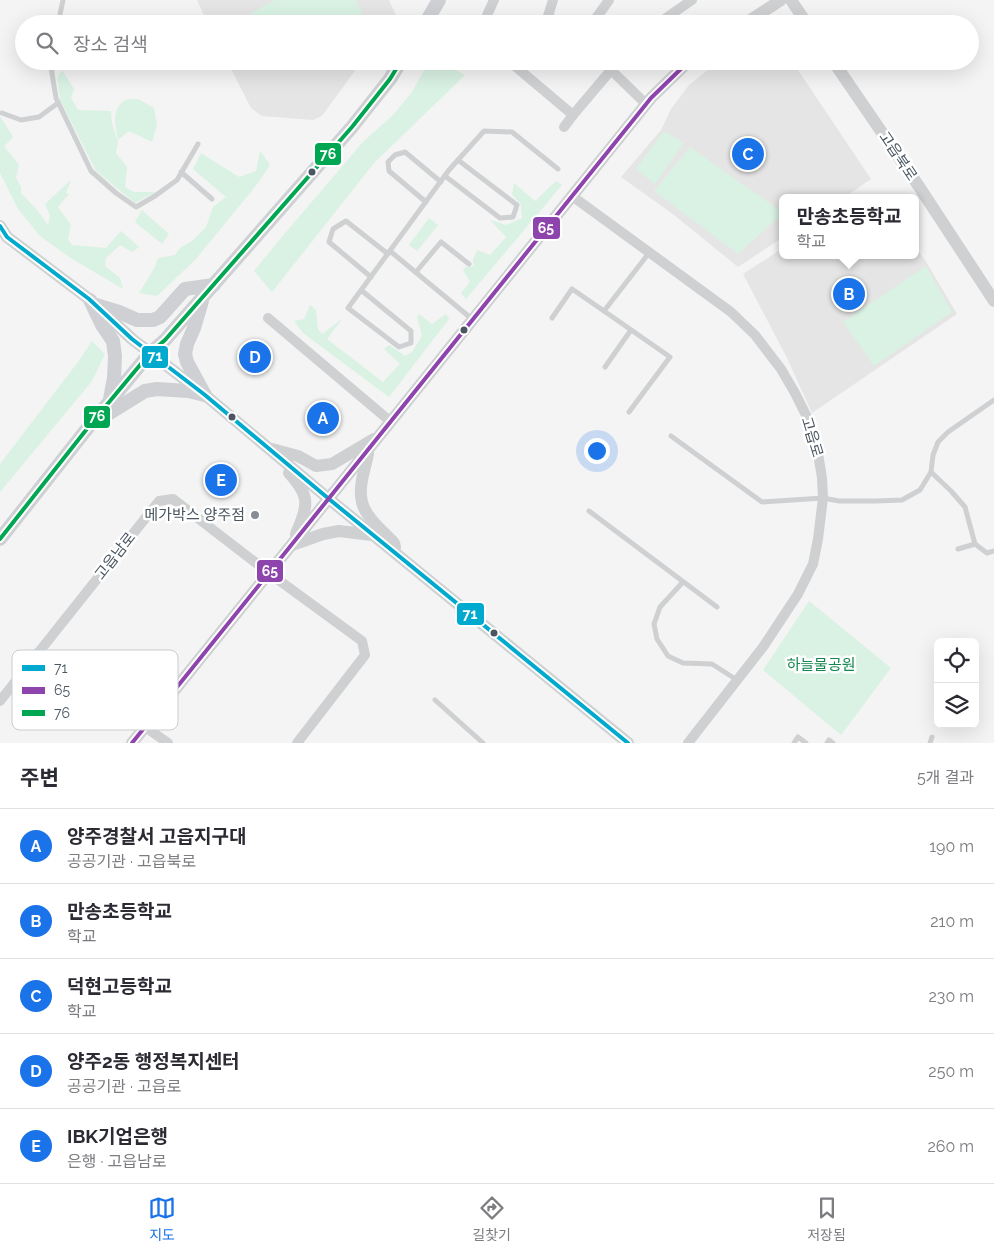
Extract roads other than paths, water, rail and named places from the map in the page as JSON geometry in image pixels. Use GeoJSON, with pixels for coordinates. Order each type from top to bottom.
{"type":"FeatureCollection","features":[{"type":"Feature","properties":{"kind":"main road"},"geometry":{"type":"LineString","coordinates":[[430,15],[439,0]]}},
{"type":"Feature","properties":{"kind":"main road"},"geometry":{"type":"LineString","coordinates":[[0,539],[150,353],[165,340],[203,298],[352,127],[396,70]]}},
{"type":"Feature","properties":{"kind":"main road"},"geometry":{"type":"LineString","coordinates":[[93,302],[137,320],[153,320],[160,317],[185,289],[214,285]]}},
{"type":"Feature","properties":{"kind":"main road"},"geometry":{"type":"LineString","coordinates":[[203,298],[185,354],[187,362],[205,395]]}},
{"type":"Feature","properties":{"kind":"main road"},"geometry":{"type":"LineString","coordinates":[[93,302],[102,325],[113,341],[115,356],[114,378],[109,403]]}},
{"type":"Feature","properties":{"kind":"main road"},"geometry":{"type":"LineString","coordinates":[[90,426],[145,391],[157,388],[188,391],[205,395]]}},
{"type":"Feature","properties":{"kind":"street"},"geometry":{"type":"LineString","coordinates":[[487,15],[494,0]]}},
{"type":"Feature","properties":{"kind":"street"},"geometry":{"type":"LineString","coordinates":[[548,15],[552,0]]}},
{"type":"Feature","properties":{"kind":"street"},"geometry":{"type":"LineString","coordinates":[[598,15],[609,0]]}},
{"type":"Feature","properties":{"kind":"street"},"geometry":{"type":"LineString","coordinates":[[670,15],[692,0]]}},
{"type":"Feature","properties":{"kind":"street"},"geometry":{"type":"LineString","coordinates":[[758,15],[781,0]]}},
{"type":"Feature","properties":{"kind":"street"},"geometry":{"type":"LineString","coordinates":[[791,0],[801,15]]}},
{"type":"Feature","properties":{"kind":"street"},"geometry":{"type":"LineString","coordinates":[[520,70],[573,115]]}},
{"type":"Feature","properties":{"kind":"street"},"geometry":{"type":"LineString","coordinates":[[564,127],[611,70],[646,104]]}},
{"type":"Feature","properties":{"kind":"street"},"geometry":{"type":"LineString","coordinates":[[178,686],[646,104],[680,70]]}},
{"type":"Feature","properties":{"kind":"street","name":"고읍북로"},"geometry":{"type":"LineString","coordinates":[[839,70],[994,301]]}},
{"type":"Feature","properties":{"kind":"street","name":"고읍로"},"geometry":{"type":"LineString","coordinates":[[572,196],[731,312],[755,335],[781,369],[795,394],[808,419],[818,454],[823,498],[813,564],[793,602],[762,647],[688,743]]}},
{"type":"Feature","properties":{"kind":"street"},"geometry":{"type":"LineString","coordinates":[[0,226],[7,237],[93,302],[132,340],[205,395],[329,499],[628,743]]}},
{"type":"Feature","properties":{"kind":"street"},"geometry":{"type":"LineString","coordinates":[[268,318],[391,422]]}},
{"type":"Feature","properties":{"kind":"street"},"geometry":{"type":"LineString","coordinates":[[264,445],[298,456],[316,466],[332,464],[382,433]]}},
{"type":"Feature","properties":{"kind":"street"},"geometry":{"type":"LineString","coordinates":[[264,445],[298,483],[306,499],[304,514],[292,545]]}},
{"type":"Feature","properties":{"kind":"street"},"geometry":{"type":"LineString","coordinates":[[368,450],[361,486],[362,503],[370,517],[394,543],[396,554]]}},
{"type":"Feature","properties":{"kind":"street","name":"고읍남로"},"geometry":{"type":"LineString","coordinates":[[41,650],[159,501],[173,499],[362,641],[364,655],[296,743]]}},
{"type":"Feature","properties":{"kind":"street"},"geometry":{"type":"LineString","coordinates":[[292,545],[323,534],[339,531],[373,535]]}},
{"type":"Feature","properties":{"kind":"street","name":"고읍남로"},"geometry":{"type":"LineString","coordinates":[[0,701],[12,686]]}},
{"type":"Feature","properties":{"kind":"street"},"geometry":{"type":"LineString","coordinates":[[132,743],[143,730]]}},
{"type":"Feature","properties":{"kind":"street"},"geometry":{"type":"LineString","coordinates":[[151,730],[168,743]]}},
{"type":"Feature","properties":{"kind":"lane"},"geometry":{"type":"LineString","coordinates":[[60,15],[64,0]]}},
{"type":"Feature","properties":{"kind":"lane"},"geometry":{"type":"LineString","coordinates":[[51,70],[56,98],[91,171],[136,208],[177,180],[198,144]]}},
{"type":"Feature","properties":{"kind":"lane"},"geometry":{"type":"LineString","coordinates":[[2,113],[21,120],[39,117],[58,103]]}},
{"type":"Feature","properties":{"kind":"lane"},"geometry":{"type":"LineString","coordinates":[[362,290],[411,331],[410,343],[399,347],[348,308],[445,176],[484,131],[512,132],[558,169]]}},
{"type":"Feature","properties":{"kind":"lane"},"geometry":{"type":"LineString","coordinates":[[426,202],[389,171],[388,162],[395,155],[405,152],[441,182]]}},
{"type":"Feature","properties":{"kind":"lane"},"geometry":{"type":"LineString","coordinates":[[445,176],[500,218],[513,217],[517,205],[458,160]]}},
{"type":"Feature","properties":{"kind":"lane"},"geometry":{"type":"LineString","coordinates":[[181,172],[212,198]]}},
{"type":"Feature","properties":{"kind":"lane"},"geometry":{"type":"LineString","coordinates":[[371,277],[329,242],[333,229],[346,221],[416,272],[472,319]]}},
{"type":"Feature","properties":{"kind":"lane"},"geometry":{"type":"LineString","coordinates":[[416,272],[442,242],[469,264]]}},
{"type":"Feature","properties":{"kind":"lane"},"geometry":{"type":"LineString","coordinates":[[604,310],[648,253]]}},
{"type":"Feature","properties":{"kind":"lane"},"geometry":{"type":"LineString","coordinates":[[552,318],[572,289],[670,357],[629,412]]}},
{"type":"Feature","properties":{"kind":"lane"},"geometry":{"type":"LineString","coordinates":[[605,368],[631,330]]}},
{"type":"Feature","properties":{"kind":"lane"},"geometry":{"type":"LineString","coordinates":[[671,436],[762,502],[823,498],[839,501],[902,500],[920,490],[931,472],[933,455],[938,442],[948,432],[994,400]]}},
{"type":"Feature","properties":{"kind":"lane"},"geometry":{"type":"LineString","coordinates":[[931,472],[965,507],[975,544],[987,553],[994,551]]}},
{"type":"Feature","properties":{"kind":"lane"},"geometry":{"type":"LineString","coordinates":[[589,511],[717,607]]}},
{"type":"Feature","properties":{"kind":"lane"},"geometry":{"type":"LineString","coordinates":[[958,549],[975,544]]}},
{"type":"Feature","properties":{"kind":"lane"},"geometry":{"type":"LineString","coordinates":[[683,582],[660,608],[654,624],[657,639],[668,656],[683,663],[712,664],[736,680]]}},
{"type":"Feature","properties":{"kind":"lane"},"geometry":{"type":"LineString","coordinates":[[435,700],[483,743]]}},
{"type":"Feature","properties":{"kind":"lane"},"geometry":{"type":"LineString","coordinates":[[794,743],[798,737],[806,743]]}},
{"type":"Feature","properties":{"kind":"lane"},"geometry":{"type":"LineString","coordinates":[[930,743],[932,737]]}},
{"type":"Feature","properties":{"kind":"lane"},"geometry":{"type":"LineString","coordinates":[[827,743],[829,740],[833,743]]}},
{"type":"Feature","properties":{"kind":"place","name":"덕현고등학교"},"geometry":{"type":"Point","coordinates":[748,154]}},
{"type":"Feature","properties":{"kind":"place","name":"만송초등학교"},"geometry":{"type":"Point","coordinates":[849,294]}},
{"type":"Feature","properties":{"kind":"place","name":"양주2동 행정복지센터"},"geometry":{"type":"Point","coordinates":[255,357]}},
{"type":"Feature","properties":{"kind":"place","name":"양주경찰서 고읍지구대"},"geometry":{"type":"Point","coordinates":[323,418]}},
{"type":"Feature","properties":{"kind":"place","name":"IBK기업은행"},"geometry":{"type":"Point","coordinates":[221,480]}},
{"type":"Feature","properties":{"kind":"place","name":"메가박스 양주점"},"geometry":{"type":"Point","coordinates":[255,515]}},
{"type":"Feature","properties":{"kind":"park label","name":"하늘물공원"},"geometry":{"type":"Point","coordinates":[821,665]}}]}
